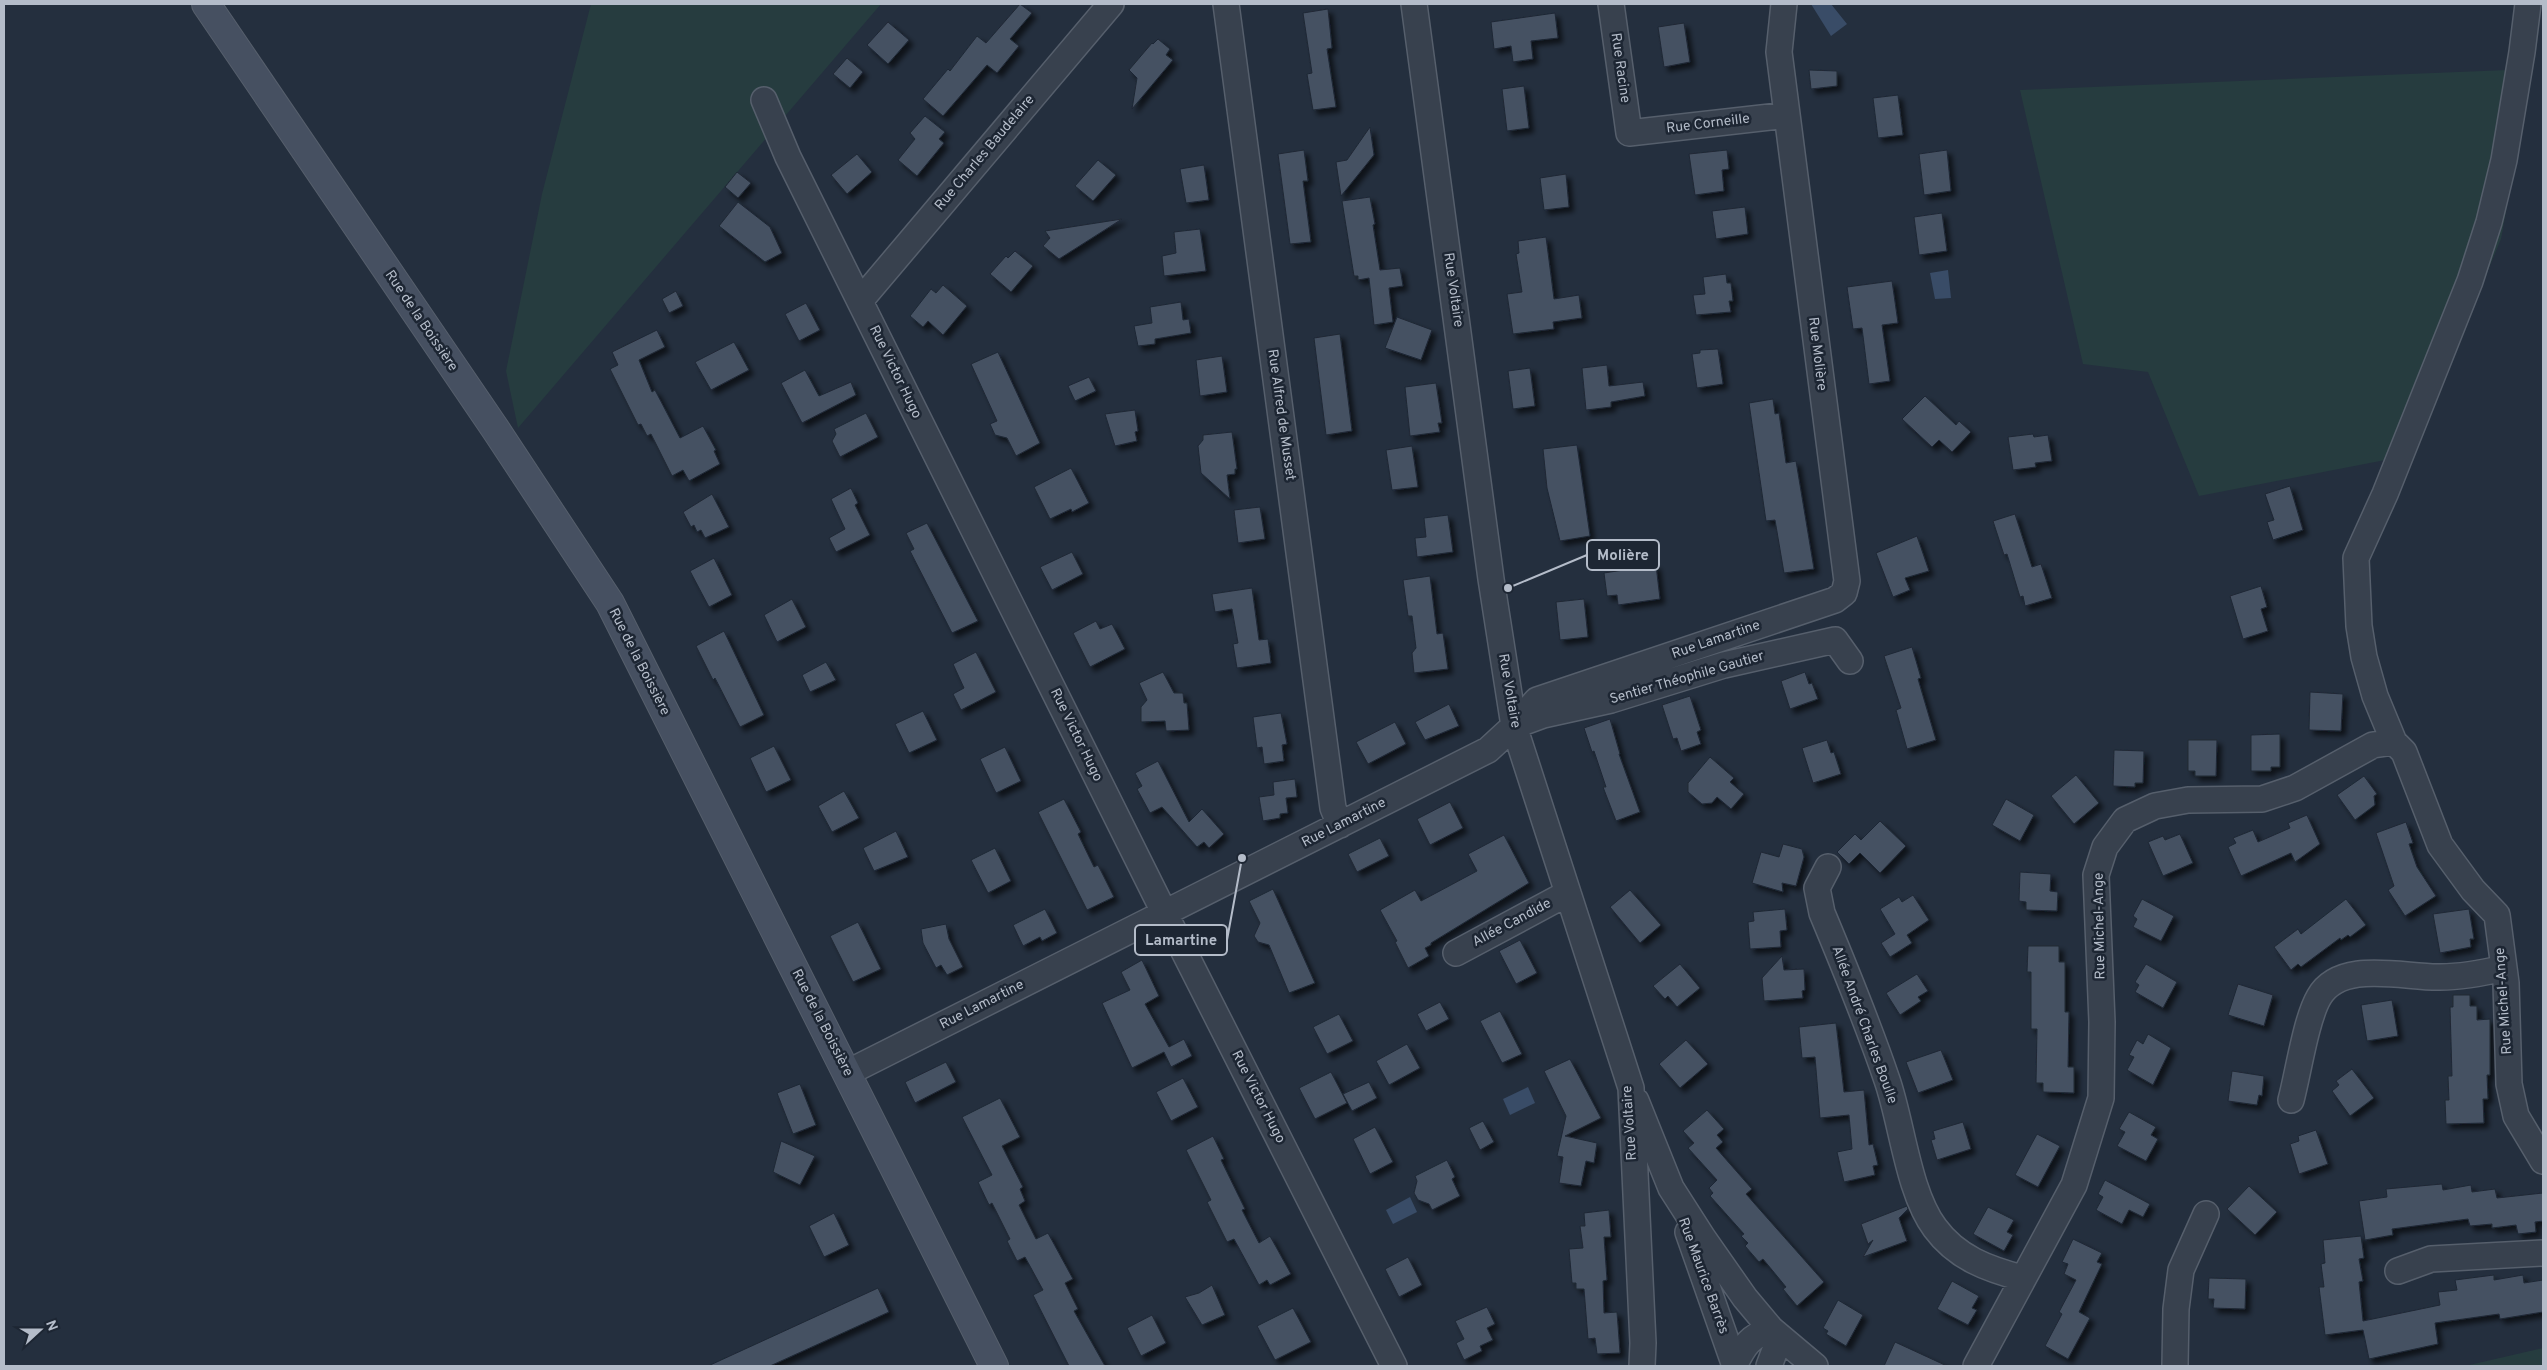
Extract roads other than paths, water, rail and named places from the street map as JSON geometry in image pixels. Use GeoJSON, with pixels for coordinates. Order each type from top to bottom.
{"type":"FeatureCollection","features":[{"type":"Feature","properties":{"kind":"main road","name":"Rue de la Boissière"},"geometry":{"type":"LineString","coordinates":[[206,4],[496,430],[610,603],[994,1366]]}},
{"type":"Feature","properties":{"kind":"street","name":"Rue Charles Baudelaire"},"geometry":{"type":"LineString","coordinates":[[860,301],[1111,4]]}},
{"type":"Feature","properties":{"kind":"street","name":"Rue Alfred de Musset"},"geometry":{"type":"LineString","coordinates":[[1226,4],[1333,808],[1340,825]]}},
{"type":"Feature","properties":{"kind":"street","name":"Rue Voltaire"},"geometry":{"type":"LineString","coordinates":[[1414,4],[1491,579],[1514,726],[1631,1088],[1643,1343],[1642,1366]]}},
{"type":"Feature","properties":{"kind":"street","name":"Rue Racine"},"geometry":{"type":"LineString","coordinates":[[1611,4],[1629,133]]}},
{"type":"Feature","properties":{"kind":"street","name":"Rue Molière"},"geometry":{"type":"LineString","coordinates":[[1784,4],[1779,52],[1847,581],[1844,593]]}},
{"type":"Feature","properties":{"kind":"street"},"geometry":{"type":"LineString","coordinates":[[2394,742],[2375,696],[2364,657],[2359,626],[2356,558],[2398,462],[2470,281],[2489,222],[2504,160],[2528,4]]}},
{"type":"Feature","properties":{"kind":"street","name":"Rue Victor Hugo"},"geometry":{"type":"LineString","coordinates":[[764,100],[788,157],[1164,912],[1394,1366]]}},
{"type":"Feature","properties":{"kind":"street","name":"Rue Corneille"},"geometry":{"type":"LineString","coordinates":[[1629,133],[1787,115]]}},
{"type":"Feature","properties":{"kind":"street","name":"Rue Lamartine"},"geometry":{"type":"LineString","coordinates":[[1590,694],[1836,600],[1844,593]]}},
{"type":"Feature","properties":{"kind":"street","name":"Sentier Théophile Gautier"},"geometry":{"type":"LineString","coordinates":[[1514,726],[1590,694],[1835,640],[1850,661]]}},
{"type":"Feature","properties":{"kind":"street","name":"Rue Lamartine"},"geometry":{"type":"LineString","coordinates":[[847,1073],[1488,750],[1514,726]]}},
{"type":"Feature","properties":{"kind":"street","name":"Rue Michel-Ange"},"geometry":{"type":"LineString","coordinates":[[1976,1366],[2074,1185],[2101,1098],[2102,1022],[2096,875],[2105,847],[2125,820],[2155,806],[2188,800],[2262,799],[2295,788],[2374,745],[2394,742],[2404,752],[2440,845],[2473,890],[2496,915],[2504,968],[2509,1084],[2516,1116],[2543,1161]]}},
{"type":"Feature","properties":{"kind":"street","name":"Allée André Charles Boulle"},"geometry":{"type":"LineString","coordinates":[[1828,867],[1817,888],[1822,913],[1887,1082],[1916,1187],[1934,1227],[1959,1253],[1990,1270],[2022,1278]]}},
{"type":"Feature","properties":{"kind":"street","name":"Allée Candide"},"geometry":{"type":"LineString","coordinates":[[1456,953],[1568,893]]}},
{"type":"Feature","properties":{"kind":"street"},"geometry":{"type":"LineString","coordinates":[[2291,1100],[2309,1028],[2319,997],[2338,979],[2364,972],[2441,978],[2483,973],[2504,968]]}},
{"type":"Feature","properties":{"kind":"street"},"geometry":{"type":"LineString","coordinates":[[1631,1088],[1672,1188],[1703,1238],[1745,1298],[1774,1331],[1815,1366]]}},
{"type":"Feature","properties":{"kind":"street","name":"Rue Maurice Barrès"},"geometry":{"type":"LineString","coordinates":[[1672,1188],[1735,1365]]}},
{"type":"Feature","properties":{"kind":"street"},"geometry":{"type":"LineString","coordinates":[[2175,1366],[2176,1309],[2181,1270],[2206,1214]]}},
{"type":"Feature","properties":{"kind":"street"},"geometry":{"type":"LineString","coordinates":[[2398,1271],[2431,1258],[2543,1253]]}},
{"type":"Feature","properties":{"kind":"street"},"geometry":{"type":"LineString","coordinates":[[1769,1366],[1775,1350],[1774,1331]]}},
{"type":"Feature","properties":{"kind":"street","name":"Rue Maurice Barrès"},"geometry":{"type":"LineString","coordinates":[[1735,1365],[1741,1350],[1753,1336],[1774,1331]]}},
{"type":"Feature","properties":{"kind":"water"},"geometry":{"type":"Polygon","coordinates":[[[1811,4],[1831,4],[1847,24],[1831,36],[1811,4]]]}},
{"type":"Feature","properties":{"kind":"water"},"geometry":{"type":"Polygon","coordinates":[[[1948,270],[1951,298],[1935,299],[1930,273],[1948,270]]]}},
{"type":"Feature","properties":{"kind":"water"},"geometry":{"type":"Polygon","coordinates":[[[1528,1087],[1535,1103],[1510,1115],[1503,1099],[1528,1087]]]}},
{"type":"Feature","properties":{"kind":"water"},"geometry":{"type":"Polygon","coordinates":[[[1410,1197],[1417,1212],[1393,1224],[1386,1210],[1410,1197]]]}},
{"type":"Feature","properties":{"kind":"place","name":"Molière"},"geometry":{"type":"Point","coordinates":[1508,588]}},
{"type":"Feature","properties":{"kind":"place","name":"Lamartine"},"geometry":{"type":"Point","coordinates":[1242,858]}}]}
